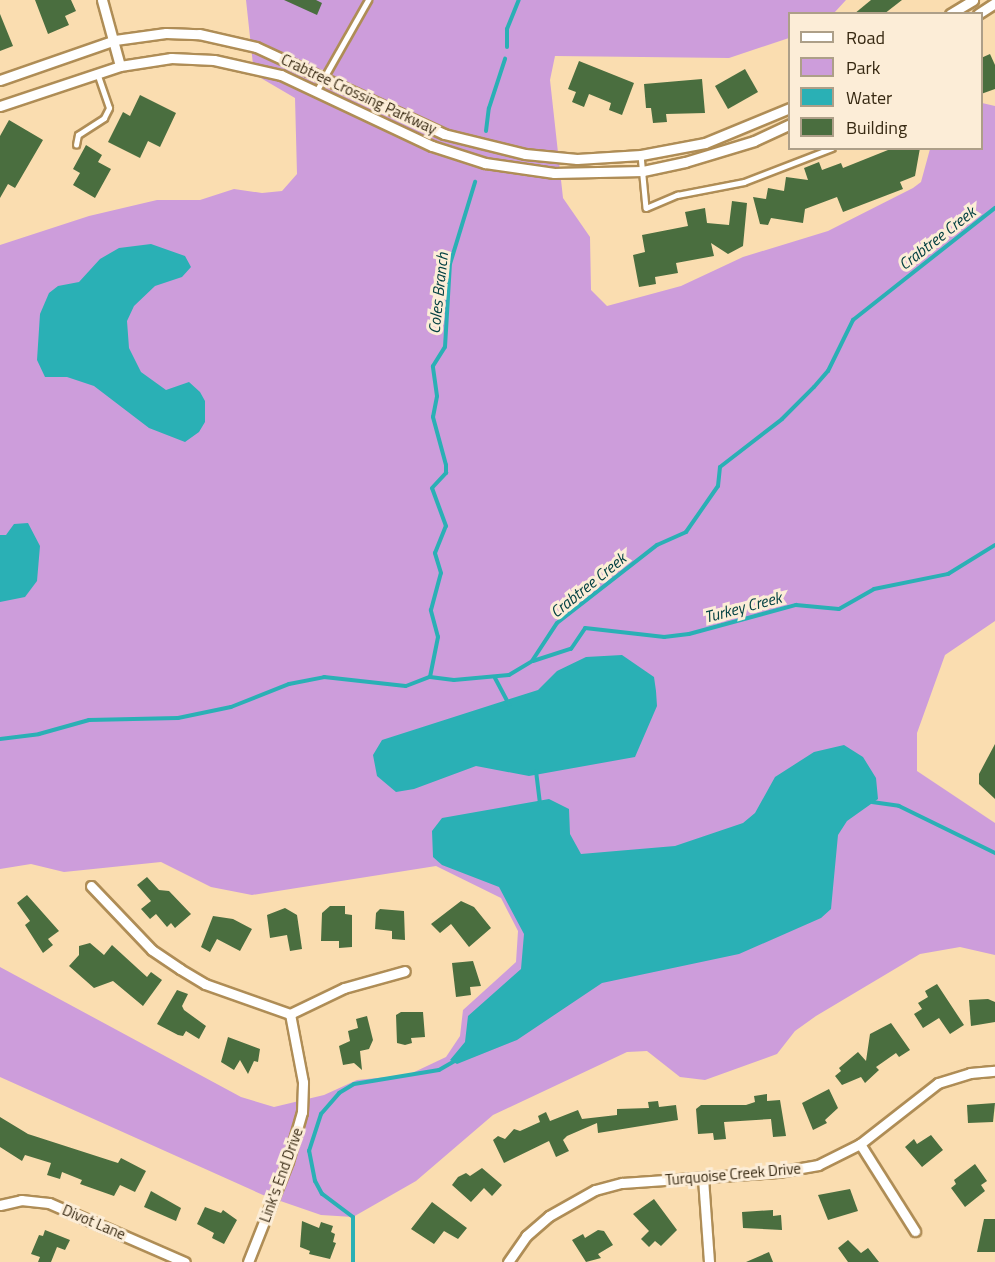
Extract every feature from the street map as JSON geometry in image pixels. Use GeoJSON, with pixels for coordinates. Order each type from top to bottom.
{"type":"FeatureCollection","features":[{"type":"Feature","properties":{"kind":"street"},"geometry":{"type":"LineString","coordinates":[[102,0],[115,40],[120,66]]}},
{"type":"Feature","properties":{"kind":"street"},"geometry":{"type":"LineString","coordinates":[[953,12],[973,0]]}},
{"type":"Feature","properties":{"kind":"street"},"geometry":{"type":"LineString","coordinates":[[981,12],[994,3]]}},
{"type":"Feature","properties":{"kind":"street","name":"Crabtree Crossing Parkway"},"geometry":{"type":"LineString","coordinates":[[0,80],[115,40],[166,33],[216,36],[256,47],[324,77],[426,128],[482,145],[577,159],[641,155],[705,143],[788,108]]}},
{"type":"Feature","properties":{"kind":"street","name":"Crabtree Crossing Parkway"},"geometry":{"type":"LineString","coordinates":[[0,106],[120,66],[171,58],[214,60],[266,70],[432,146],[486,163],[554,173],[643,171],[722,152],[788,124]]}},
{"type":"Feature","properties":{"kind":"street"},"geometry":{"type":"LineString","coordinates":[[91,886],[152,950],[180,969],[205,984],[291,1014],[344,988],[405,971]]}},
{"type":"Feature","properties":{"kind":"street","name":"Link's End Drive"},"geometry":{"type":"LineString","coordinates":[[249,1262],[288,1161],[302,1112],[303,1082],[291,1014]]}},
{"type":"Feature","properties":{"kind":"street","name":"Turquoise Creek Drive"},"geometry":{"type":"LineString","coordinates":[[508,1262],[537,1226],[586,1194],[621,1183],[801,1170],[861,1144],[938,1083],[970,1073],[995,1071]]}},
{"type":"Feature","properties":{"kind":"street"},"geometry":{"type":"LineString","coordinates":[[861,1144],[915,1231]]}},
{"type":"Feature","properties":{"kind":"street"},"geometry":{"type":"LineString","coordinates":[[703,1178],[708,1262]]}},
{"type":"Feature","properties":{"kind":"street","name":"Divot Lane"},"geometry":{"type":"LineString","coordinates":[[0,1205],[21,1200],[49,1203],[185,1262]]}},
{"type":"Feature","properties":{"kind":"lane"},"geometry":{"type":"LineString","coordinates":[[316,92],[368,0]]}},
{"type":"Feature","properties":{"kind":"lane"},"geometry":{"type":"LineString","coordinates":[[76,145],[78,135],[104,118],[109,108],[97,74]]}},
{"type":"Feature","properties":{"kind":"lane"},"geometry":{"type":"LineString","coordinates":[[641,155],[646,208],[677,195],[744,182],[827,150]]}},
{"type":"Feature","properties":{"kind":"green space"},"geometry":{"type":"Polygon","coordinates":[[[246,0],[846,0],[835,12],[788,12],[788,38],[729,58],[555,56],[550,80],[563,198],[590,237],[591,290],[607,306],[681,286],[743,257],[828,231],[913,188],[921,182],[930,150],[983,150],[983,103],[995,106],[995,621],[945,655],[917,733],[917,771],[995,823],[995,955],[960,947],[920,954],[816,1016],[795,1031],[777,1054],[705,1080],[680,1077],[647,1051],[627,1052],[493,1115],[416,1181],[353,1217],[321,1215],[263,1195],[0,1077],[0,967],[241,1097],[274,1107],[324,1095],[357,1080],[408,1075],[446,1057],[460,1036],[463,1010],[516,962],[518,931],[501,898],[436,866],[252,895],[211,887],[161,862],[64,872],[31,864],[0,869],[0,245],[89,216],[157,200],[200,200],[234,189],[262,193],[282,191],[297,174],[295,98],[254,74],[246,0]]]}},
{"type":"Feature","properties":{"kind":"water"},"geometry":{"type":"Polygon","coordinates":[[[151,244],[185,256],[191,267],[182,277],[155,286],[134,306],[127,321],[129,348],[141,372],[166,390],[189,382],[200,392],[205,401],[205,422],[199,432],[185,442],[149,428],[94,386],[67,377],[45,377],[37,360],[40,314],[49,293],[58,286],[79,282],[100,259],[119,248],[151,244]]]}},
{"type":"Feature","properties":{"kind":"water"},"geometry":{"type":"Polygon","coordinates":[[[28,523],[40,546],[37,581],[25,597],[0,602],[0,535],[6,535],[14,524],[28,523]]]}},
{"type":"Feature","properties":{"kind":"water"},"geometry":{"type":"Polygon","coordinates":[[[622,655],[654,677],[656,691],[657,706],[635,757],[529,776],[476,766],[414,789],[396,792],[377,776],[373,755],[382,740],[538,690],[557,671],[586,657],[622,655]]]}},
{"type":"Feature","properties":{"kind":"water"},"geometry":{"type":"Polygon","coordinates":[[[844,745],[863,757],[876,778],[878,799],[847,821],[838,835],[831,909],[821,918],[739,954],[602,983],[517,1040],[457,1064],[450,1060],[465,1042],[468,1016],[521,969],[524,934],[499,887],[442,865],[433,857],[432,831],[442,818],[549,799],[569,809],[570,834],[581,854],[675,846],[743,823],[755,813],[775,777],[814,752],[844,745]]]}},
{"type":"Feature","properties":{"kind":"building"},"geometry":{"type":"Polygon","coordinates":[[[35,0],[71,0],[76,11],[65,16],[69,25],[48,34],[35,0]]]}},
{"type":"Feature","properties":{"kind":"building"},"geometry":{"type":"Polygon","coordinates":[[[284,0],[316,0],[322,3],[317,15],[284,0]]]}},
{"type":"Feature","properties":{"kind":"building"},"geometry":{"type":"Polygon","coordinates":[[[871,0],[902,0],[887,12],[856,12],[871,0]]]}},
{"type":"Feature","properties":{"kind":"building"},"geometry":{"type":"Polygon","coordinates":[[[0,14],[13,46],[0,51],[0,14]]]}},
{"type":"Feature","properties":{"kind":"building"},"geometry":{"type":"Polygon","coordinates":[[[990,54],[995,65],[995,89],[983,93],[983,57],[990,54]]]}},
{"type":"Feature","properties":{"kind":"building"},"geometry":{"type":"Polygon","coordinates":[[[579,61],[634,83],[622,115],[609,110],[611,103],[589,94],[584,107],[572,102],[576,92],[568,89],[579,61]]]}},
{"type":"Feature","properties":{"kind":"building"},"geometry":{"type":"Polygon","coordinates":[[[745,69],[758,92],[728,109],[715,86],[745,69]]]}},
{"type":"Feature","properties":{"kind":"building"},"geometry":{"type":"Polygon","coordinates":[[[702,79],[705,113],[666,114],[667,122],[653,123],[651,108],[646,108],[644,84],[702,79]]]}},
{"type":"Feature","properties":{"kind":"building"},"geometry":{"type":"Polygon","coordinates":[[[140,95],[176,113],[160,147],[148,141],[140,158],[108,142],[123,112],[130,116],[140,95]]]}},
{"type":"Feature","properties":{"kind":"building"},"geometry":{"type":"Polygon","coordinates":[[[9,120],[43,140],[15,188],[8,184],[0,198],[0,136],[9,120]]]}},
{"type":"Feature","properties":{"kind":"building"},"geometry":{"type":"Polygon","coordinates":[[[86,145],[102,155],[98,162],[111,169],[95,198],[73,185],[80,173],[73,169],[86,145]]]}},
{"type":"Feature","properties":{"kind":"building"},"geometry":{"type":"Polygon","coordinates":[[[888,150],[920,150],[915,176],[900,182],[903,189],[843,212],[837,197],[805,209],[803,223],[771,218],[768,225],[760,224],[753,197],[766,199],[768,188],[784,191],[786,177],[808,180],[804,168],[819,162],[822,170],[841,163],[843,168],[888,150]]]}},
{"type":"Feature","properties":{"kind":"building"},"geometry":{"type":"Polygon","coordinates":[[[732,201],[747,203],[743,246],[728,254],[711,243],[714,256],[676,263],[678,273],[655,277],[656,284],[639,287],[633,255],[645,252],[642,235],[688,226],[685,212],[705,208],[707,223],[729,225],[732,201]]]}},
{"type":"Feature","properties":{"kind":"building"},"geometry":{"type":"Polygon","coordinates":[[[995,744],[995,799],[979,784],[979,774],[995,744]]]}},
{"type":"Feature","properties":{"kind":"building"},"geometry":{"type":"Polygon","coordinates":[[[147,877],[159,890],[169,891],[191,914],[175,928],[171,923],[167,927],[156,914],[150,919],[141,909],[151,901],[137,885],[147,877]]]}},
{"type":"Feature","properties":{"kind":"building"},"geometry":{"type":"Polygon","coordinates":[[[27,895],[59,931],[48,939],[53,945],[43,953],[25,925],[30,921],[17,903],[27,895]]]}},
{"type":"Feature","properties":{"kind":"building"},"geometry":{"type":"Polygon","coordinates":[[[461,901],[474,907],[491,928],[469,947],[451,924],[440,933],[431,924],[461,901]]]}},
{"type":"Feature","properties":{"kind":"building"},"geometry":{"type":"Polygon","coordinates":[[[330,906],[345,906],[345,914],[352,915],[352,947],[339,948],[339,941],[321,941],[322,913],[330,906]]]}},
{"type":"Feature","properties":{"kind":"building"},"geometry":{"type":"Polygon","coordinates":[[[285,908],[297,915],[302,949],[290,951],[287,935],[270,938],[267,915],[285,908]]]}},
{"type":"Feature","properties":{"kind":"building"},"geometry":{"type":"Polygon","coordinates":[[[380,909],[404,911],[405,940],[392,939],[392,931],[375,929],[376,913],[380,909]]]}},
{"type":"Feature","properties":{"kind":"building"},"geometry":{"type":"Polygon","coordinates":[[[213,916],[233,919],[252,929],[240,951],[217,939],[210,952],[201,947],[213,916]]]}},
{"type":"Feature","properties":{"kind":"building"},"geometry":{"type":"Polygon","coordinates":[[[90,943],[104,955],[112,945],[147,977],[151,972],[162,980],[143,1006],[113,981],[94,988],[69,966],[79,955],[79,946],[90,943]]]}},
{"type":"Feature","properties":{"kind":"building"},"geometry":{"type":"Polygon","coordinates":[[[473,961],[481,986],[470,987],[471,995],[456,997],[452,963],[473,961]]]}},
{"type":"Feature","properties":{"kind":"building"},"geometry":{"type":"Polygon","coordinates":[[[937,984],[964,1025],[950,1034],[939,1018],[923,1028],[914,1014],[922,1009],[918,1003],[928,997],[925,991],[937,984]]]}},
{"type":"Feature","properties":{"kind":"building"},"geometry":{"type":"Polygon","coordinates":[[[177,990],[188,994],[182,1006],[184,1010],[206,1026],[199,1039],[186,1031],[183,1036],[178,1035],[157,1024],[177,990]]]}},
{"type":"Feature","properties":{"kind":"building"},"geometry":{"type":"Polygon","coordinates":[[[988,999],[995,1002],[995,1022],[971,1026],[969,1000],[988,999]]]}},
{"type":"Feature","properties":{"kind":"building"},"geometry":{"type":"Polygon","coordinates":[[[401,1012],[423,1012],[425,1037],[411,1038],[412,1043],[405,1045],[397,1043],[396,1015],[401,1012]]]}},
{"type":"Feature","properties":{"kind":"building"},"geometry":{"type":"Polygon","coordinates":[[[367,1016],[373,1040],[369,1049],[360,1051],[362,1070],[354,1063],[343,1065],[339,1046],[350,1041],[348,1031],[358,1028],[356,1019],[367,1016]]]}},
{"type":"Feature","properties":{"kind":"building"},"geometry":{"type":"Polygon","coordinates":[[[891,1023],[910,1050],[899,1057],[896,1053],[876,1067],[879,1070],[865,1083],[861,1077],[842,1085],[835,1076],[841,1071],[839,1068],[858,1052],[866,1061],[870,1034],[891,1023]]]}},
{"type":"Feature","properties":{"kind":"building"},"geometry":{"type":"Polygon","coordinates":[[[228,1037],[260,1049],[258,1062],[254,1061],[248,1074],[240,1060],[234,1070],[221,1062],[228,1037]]]}},
{"type":"Feature","properties":{"kind":"building"},"geometry":{"type":"Polygon","coordinates":[[[829,1089],[838,1108],[825,1120],[827,1123],[813,1130],[802,1103],[829,1089]]]}},
{"type":"Feature","properties":{"kind":"building"},"geometry":{"type":"Polygon","coordinates":[[[767,1094],[767,1101],[780,1100],[786,1136],[773,1137],[771,1119],[724,1122],[726,1139],[714,1140],[713,1133],[698,1134],[696,1109],[701,1105],[746,1105],[755,1102],[754,1096],[767,1094]]]}},
{"type":"Feature","properties":{"kind":"building"},"geometry":{"type":"Polygon","coordinates":[[[658,1101],[659,1107],[676,1105],[678,1120],[598,1133],[597,1123],[567,1136],[563,1140],[569,1151],[556,1157],[549,1141],[504,1163],[493,1140],[498,1136],[505,1139],[514,1129],[520,1131],[540,1122],[538,1116],[546,1112],[550,1121],[578,1110],[582,1119],[617,1115],[617,1109],[649,1108],[648,1102],[658,1101]]]}},
{"type":"Feature","properties":{"kind":"building"},"geometry":{"type":"Polygon","coordinates":[[[995,1103],[993,1122],[968,1123],[967,1105],[995,1103]]]}},
{"type":"Feature","properties":{"kind":"building"},"geometry":{"type":"Polygon","coordinates":[[[0,1117],[28,1134],[118,1163],[121,1158],[146,1171],[135,1192],[120,1185],[114,1196],[80,1184],[82,1180],[62,1172],[60,1179],[47,1175],[51,1163],[25,1155],[22,1161],[0,1147],[0,1117]]]}},
{"type":"Feature","properties":{"kind":"building"},"geometry":{"type":"Polygon","coordinates":[[[931,1135],[943,1150],[922,1167],[905,1147],[914,1139],[917,1144],[931,1135]]]}},
{"type":"Feature","properties":{"kind":"building"},"geometry":{"type":"Polygon","coordinates":[[[975,1164],[987,1181],[981,1185],[985,1191],[965,1207],[951,1188],[956,1184],[954,1180],[975,1164]]]}},
{"type":"Feature","properties":{"kind":"building"},"geometry":{"type":"Polygon","coordinates":[[[482,1168],[502,1185],[492,1196],[484,1188],[471,1202],[452,1185],[458,1177],[466,1173],[470,1176],[482,1168]]]}},
{"type":"Feature","properties":{"kind":"building"},"geometry":{"type":"Polygon","coordinates":[[[850,1189],[858,1211],[828,1220],[818,1195],[850,1189]]]}},
{"type":"Feature","properties":{"kind":"building"},"geometry":{"type":"Polygon","coordinates":[[[151,1191],[181,1208],[176,1221],[144,1207],[151,1191]]]}},
{"type":"Feature","properties":{"kind":"building"},"geometry":{"type":"Polygon","coordinates":[[[654,1199],[677,1230],[661,1246],[655,1241],[649,1247],[641,1239],[649,1231],[633,1214],[654,1199]]]}},
{"type":"Feature","properties":{"kind":"building"},"geometry":{"type":"Polygon","coordinates":[[[432,1202],[467,1228],[458,1239],[444,1231],[434,1244],[411,1229],[432,1202]]]}},
{"type":"Feature","properties":{"kind":"building"},"geometry":{"type":"Polygon","coordinates":[[[205,1207],[221,1213],[223,1210],[237,1220],[224,1244],[212,1238],[214,1233],[197,1224],[205,1207]]]}},
{"type":"Feature","properties":{"kind":"building"},"geometry":{"type":"Polygon","coordinates":[[[773,1210],[773,1216],[781,1215],[782,1230],[743,1228],[742,1212],[773,1210]]]}},
{"type":"Feature","properties":{"kind":"building"},"geometry":{"type":"Polygon","coordinates":[[[984,1219],[995,1219],[995,1252],[977,1252],[984,1219]]]}},
{"type":"Feature","properties":{"kind":"building"},"geometry":{"type":"Polygon","coordinates":[[[302,1221],[319,1228],[321,1222],[333,1226],[331,1232],[335,1234],[333,1242],[336,1243],[330,1259],[309,1254],[310,1251],[300,1247],[302,1221]]]}},
{"type":"Feature","properties":{"kind":"building"},"geometry":{"type":"Polygon","coordinates":[[[45,1230],[70,1240],[65,1250],[57,1247],[51,1262],[38,1262],[40,1257],[31,1254],[39,1235],[43,1236],[45,1230]]]}},
{"type":"Feature","properties":{"kind":"building"},"geometry":{"type":"Polygon","coordinates":[[[598,1230],[604,1231],[613,1245],[598,1254],[601,1258],[586,1262],[572,1240],[583,1234],[585,1238],[598,1230]]]}},
{"type":"Feature","properties":{"kind":"building"},"geometry":{"type":"Polygon","coordinates":[[[848,1240],[861,1253],[868,1248],[879,1262],[848,1262],[838,1248],[848,1240]]]}},
{"type":"Feature","properties":{"kind":"building"},"geometry":{"type":"Polygon","coordinates":[[[769,1252],[773,1262],[746,1262],[769,1252]]]}},
{"type":"Feature","properties":{"kind":"waterway","name":"Coles Branch"},"geometry":{"type":"LineString","coordinates":[[507,47],[507,29],[519,0]]}},
{"type":"Feature","properties":{"kind":"waterway","name":"Coles Branch"},"geometry":{"type":"LineString","coordinates":[[486,131],[489,108],[505,59]]}},
{"type":"Feature","properties":{"kind":"waterway","name":"Coles Branch"},"geometry":{"type":"LineString","coordinates":[[430,677],[438,637],[431,610],[441,573],[435,553],[446,526],[432,488],[446,473],[446,465],[433,417],[437,396],[433,366],[445,347],[450,264],[475,182]]}},
{"type":"Feature","properties":{"kind":"waterway","name":"Crabtree Creek"},"geometry":{"type":"LineString","coordinates":[[0,739],[39,734],[89,720],[178,718],[231,707],[289,684],[324,677],[406,686],[430,677],[454,680],[509,675],[532,661],[557,623],[657,545],[686,532],[718,486],[720,467],[782,419],[814,387],[828,371],[853,320],[995,208]]}},
{"type":"Feature","properties":{"kind":"waterway","name":"Turkey Creek"},"geometry":{"type":"LineString","coordinates":[[533,661],[571,649],[585,628],[664,637],[689,634],[796,605],[839,609],[874,589],[948,574],[995,545]]}},
{"type":"Feature","properties":{"kind":"waterway"},"geometry":{"type":"LineString","coordinates":[[495,678],[509,704]]}},
{"type":"Feature","properties":{"kind":"waterway"},"geometry":{"type":"LineString","coordinates":[[536,771],[540,802]]}},
{"type":"Feature","properties":{"kind":"waterway"},"geometry":{"type":"LineString","coordinates":[[872,802],[899,806],[995,853]]}},
{"type":"Feature","properties":{"kind":"waterway"},"geometry":{"type":"LineString","coordinates":[[353,1262],[353,1217],[322,1194],[315,1181],[309,1151],[321,1114],[339,1093],[354,1084],[439,1070],[456,1060]]}}]}
